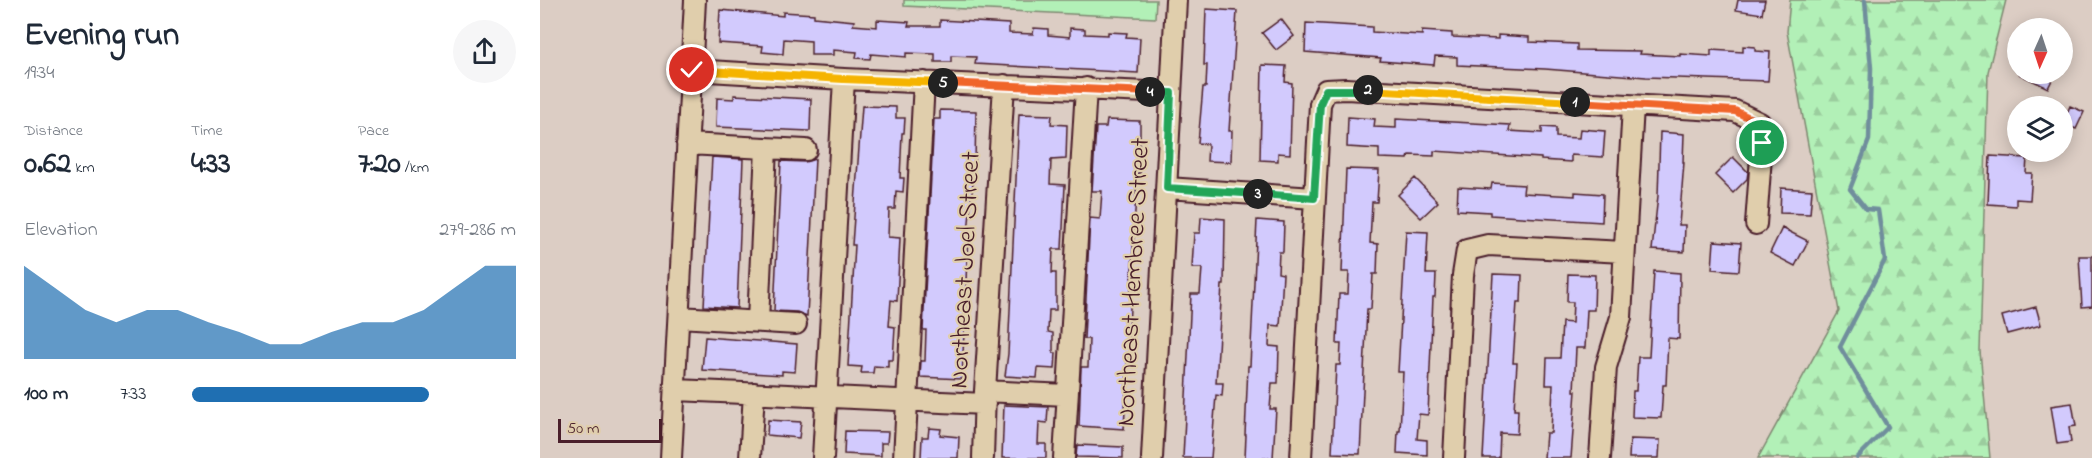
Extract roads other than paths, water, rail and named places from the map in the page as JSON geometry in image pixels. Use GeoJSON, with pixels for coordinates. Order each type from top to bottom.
{"type":"FeatureCollection","features":[{"type":"Feature","properties":{"kind":"street"},"geometry":{"type":"LineString","coordinates":[[671,458],[695,0]]}},
{"type":"Feature","properties":{"kind":"street","name":"Northeast Hembree Street"},"geometry":{"type":"LineString","coordinates":[[1152,458],[1176,0]]}},
{"type":"Feature","properties":{"kind":"street"},"geometry":{"type":"LineString","coordinates":[[692,70],[1171,93]]}},
{"type":"Feature","properties":{"kind":"street"},"geometry":{"type":"LineString","coordinates":[[823,458],[843,79]]}},
{"type":"Feature","properties":{"kind":"street"},"geometry":{"type":"LineString","coordinates":[[904,458],[924,82]]}},
{"type":"Feature","properties":{"kind":"street","name":"Northeast Joel Street"},"geometry":{"type":"LineString","coordinates":[[983,458],[1004,85]]}},
{"type":"Feature","properties":{"kind":"street"},"geometry":{"type":"LineString","coordinates":[[1064,458],[1086,88]]}},
{"type":"Feature","properties":{"kind":"street"},"geometry":{"type":"LineString","coordinates":[[1301,458],[1320,104],[1326,90],[1346,89],[1735,111],[1760,123],[1762,143],[1756,224]]}},
{"type":"Feature","properties":{"kind":"street"},"geometry":{"type":"LineString","coordinates":[[1600,458],[1606,367],[1621,318],[1633,106]]}},
{"type":"Feature","properties":{"kind":"street"},"geometry":{"type":"LineString","coordinates":[[687,144],[806,150]]}},
{"type":"Feature","properties":{"kind":"street"},"geometry":{"type":"LineString","coordinates":[[758,321],[766,148]]}},
{"type":"Feature","properties":{"kind":"street"},"geometry":{"type":"LineString","coordinates":[[1167,188],[1314,198]]}},
{"type":"Feature","properties":{"kind":"street"},"geometry":{"type":"LineString","coordinates":[[1454,458],[1463,274],[1467,250],[1488,245],[1624,252]]}},
{"type":"Feature","properties":{"kind":"street"},"geometry":{"type":"LineString","coordinates":[[679,317],[796,324]]}},
{"type":"Feature","properties":{"kind":"street"},"geometry":{"type":"LineString","coordinates":[[676,390],[908,401],[1067,395]]}},
{"type":"Feature","properties":{"kind":"street"},"geometry":{"type":"LineString","coordinates":[[750,458],[754,393]]}},
{"type":"Feature","properties":{"kind":"waterway"},"geometry":{"type":"LineString","coordinates":[[1857,458],[1888,427],[1840,347],[1885,260],[1878,210],[1866,209],[1850,189],[1869,140],[1871,68],[1865,0]]}}]}
